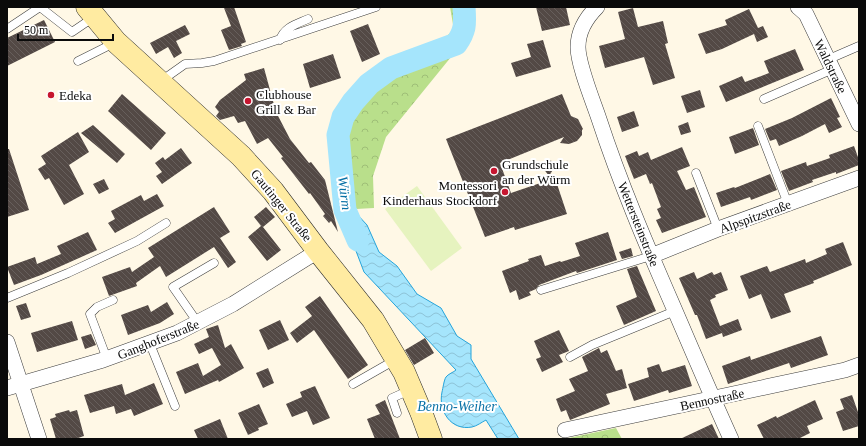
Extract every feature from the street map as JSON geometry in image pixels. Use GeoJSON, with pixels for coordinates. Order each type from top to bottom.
{"type":"FeatureCollection","features":[{"type":"Feature","properties":{"kind":"main road","name":"Gautinger Straße"},"geometry":{"type":"LineString","coordinates":[[91,12],[116,42],[246,162],[273,191],[373,320],[404,372],[431,439]]}},
{"type":"Feature","properties":{"kind":"street","name":"Wettersteinstraße"},"geometry":{"type":"LineString","coordinates":[[597,7],[589,15],[583,25],[579,37],[578,47],[581,60],[610,152],[651,256],[731,439]]}},
{"type":"Feature","properties":{"kind":"street","name":"Waldstraße"},"geometry":{"type":"LineString","coordinates":[[805,9],[859,124]]}},
{"type":"Feature","properties":{"kind":"street","name":"Alpspitzstraße"},"geometry":{"type":"LineString","coordinates":[[651,256],[718,229],[859,178]]}},
{"type":"Feature","properties":{"kind":"street","name":"Ganghoferstraße"},"geometry":{"type":"LineString","coordinates":[[14,386],[107,359],[177,333],[198,323],[264,285],[318,251]]}},
{"type":"Feature","properties":{"kind":"street"},"geometry":{"type":"LineString","coordinates":[[7,342],[14,386],[39,439]]}},
{"type":"Feature","properties":{"kind":"street","name":"Bennostraße"},"geometry":{"type":"LineString","coordinates":[[565,430],[845,370],[859,365]]}},
{"type":"Feature","properties":{"kind":"lane"},"geometry":{"type":"LineString","coordinates":[[7,29],[40,7],[72,32],[91,12]]}},
{"type":"Feature","properties":{"kind":"lane"},"geometry":{"type":"LineString","coordinates":[[160,82],[185,64],[214,61],[376,7]]}},
{"type":"Feature","properties":{"kind":"lane"},"geometry":{"type":"LineString","coordinates":[[280,40],[281,35],[287,29],[308,19]]}},
{"type":"Feature","properties":{"kind":"lane"},"geometry":{"type":"LineString","coordinates":[[78,61],[116,42]]}},
{"type":"Feature","properties":{"kind":"lane"},"geometry":{"type":"LineString","coordinates":[[764,99],[831,64],[859,46]]}},
{"type":"Feature","properties":{"kind":"lane"},"geometry":{"type":"LineString","coordinates":[[758,126],[788,204]]}},
{"type":"Feature","properties":{"kind":"lane"},"geometry":{"type":"LineString","coordinates":[[696,173],[718,229]]}},
{"type":"Feature","properties":{"kind":"lane"},"geometry":{"type":"LineString","coordinates":[[7,298],[68,273],[137,241],[166,223]]}},
{"type":"Feature","properties":{"kind":"lane"},"geometry":{"type":"LineString","coordinates":[[541,290],[651,256]]}},
{"type":"Feature","properties":{"kind":"lane"},"geometry":{"type":"LineString","coordinates":[[198,323],[173,287],[214,263]]}},
{"type":"Feature","properties":{"kind":"lane"},"geometry":{"type":"LineString","coordinates":[[107,359],[90,314],[97,307],[113,300]]}},
{"type":"Feature","properties":{"kind":"lane"},"geometry":{"type":"LineString","coordinates":[[570,357],[592,345],[675,311]]}},
{"type":"Feature","properties":{"kind":"lane"},"geometry":{"type":"LineString","coordinates":[[150,344],[175,406]]}},
{"type":"Feature","properties":{"kind":"lane"},"geometry":{"type":"LineString","coordinates":[[353,384],[396,359]]}},
{"type":"Feature","properties":{"kind":"lane"},"geometry":{"type":"LineString","coordinates":[[397,413],[392,398],[411,390]]}},
{"type":"Feature","properties":{"kind":"green space"},"geometry":{"type":"Polygon","coordinates":[[[450,7],[475,7],[475,30],[465,47],[451,57],[386,137],[373,176],[374,208],[356,209],[341,207],[330,137],[332,118],[342,100],[365,77],[380,65],[439,42],[454,30],[450,7]]]}},
{"type":"Feature","properties":{"kind":"green space"},"geometry":{"type":"Polygon","coordinates":[[[417,186],[462,248],[431,271],[385,209],[417,186]]]}},
{"type":"Feature","properties":{"kind":"green space"},"geometry":{"type":"Polygon","coordinates":[[[616,428],[622,439],[564,439],[616,428]]]}},
{"type":"Feature","properties":{"kind":"water","name":"Benno-Weiher"},"geometry":{"type":"Polygon","coordinates":[[[345,210],[355,212],[367,225],[379,252],[397,266],[417,294],[441,308],[457,336],[471,345],[471,359],[519,439],[498,439],[486,420],[472,427],[465,427],[452,423],[448,418],[442,406],[442,392],[446,377],[456,370],[364,272],[353,243],[345,210]]]}},
{"type":"Feature","properties":{"kind":"building"},"geometry":{"type":"Polygon","coordinates":[[[234,7],[246,42],[241,44],[242,46],[229,50],[221,30],[231,26],[224,8],[234,7]]]}},
{"type":"Feature","properties":{"kind":"building"},"geometry":{"type":"Polygon","coordinates":[[[536,7],[566,7],[570,25],[542,31],[536,7]]]}},
{"type":"Feature","properties":{"kind":"building"},"geometry":{"type":"Polygon","coordinates":[[[633,8],[638,27],[663,21],[668,43],[665,44],[675,78],[653,85],[644,57],[605,68],[599,46],[625,39],[618,12],[633,8]]]}},
{"type":"Feature","properties":{"kind":"building"},"geometry":{"type":"Polygon","coordinates":[[[749,9],[758,28],[763,26],[768,37],[757,42],[754,34],[722,49],[706,54],[698,34],[727,25],[725,20],[749,9]]]}},
{"type":"Feature","properties":{"kind":"building"},"geometry":{"type":"Polygon","coordinates":[[[44,20],[55,42],[7,66],[7,38],[44,20]]]}},
{"type":"Feature","properties":{"kind":"building"},"geometry":{"type":"Polygon","coordinates":[[[368,24],[380,54],[362,62],[350,31],[368,24]]]}},
{"type":"Feature","properties":{"kind":"building"},"geometry":{"type":"Polygon","coordinates":[[[185,25],[190,34],[176,41],[182,53],[174,58],[168,47],[156,54],[150,43],[185,25]]]}},
{"type":"Feature","properties":{"kind":"building"},"geometry":{"type":"Polygon","coordinates":[[[543,40],[551,67],[516,77],[511,63],[531,57],[527,44],[543,40]]]}},
{"type":"Feature","properties":{"kind":"building"},"geometry":{"type":"Polygon","coordinates":[[[795,49],[804,70],[726,102],[719,86],[742,76],[745,82],[769,73],[764,61],[795,49]]]}},
{"type":"Feature","properties":{"kind":"building"},"geometry":{"type":"Polygon","coordinates":[[[333,54],[341,78],[310,88],[303,64],[333,54]]]}},
{"type":"Feature","properties":{"kind":"building"},"geometry":{"type":"Polygon","coordinates":[[[264,68],[276,112],[290,139],[325,180],[338,232],[331,221],[329,223],[323,216],[325,214],[281,158],[283,157],[268,138],[257,144],[245,121],[238,123],[234,116],[220,120],[216,116],[219,112],[215,107],[220,100],[246,80],[244,74],[264,68]]]}},
{"type":"Feature","properties":{"kind":"building"},"geometry":{"type":"Polygon","coordinates":[[[700,90],[705,107],[687,113],[681,96],[700,90]]]}},
{"type":"Feature","properties":{"kind":"building"},"geometry":{"type":"Polygon","coordinates":[[[122,94],[166,133],[151,150],[108,111],[122,94]]]}},
{"type":"Feature","properties":{"kind":"building"},"geometry":{"type":"Polygon","coordinates":[[[562,94],[571,116],[578,119],[583,129],[582,135],[577,141],[569,144],[560,143],[564,137],[500,163],[511,193],[555,178],[567,214],[515,230],[514,227],[485,237],[446,139],[562,94]]]}},
{"type":"Feature","properties":{"kind":"building"},"geometry":{"type":"Polygon","coordinates":[[[831,98],[840,117],[837,118],[842,127],[829,133],[825,124],[779,146],[776,139],[770,141],[765,129],[792,118],[831,98]]]}},
{"type":"Feature","properties":{"kind":"building"},"geometry":{"type":"Polygon","coordinates":[[[634,111],[639,126],[622,132],[617,117],[634,111]]]}},
{"type":"Feature","properties":{"kind":"building"},"geometry":{"type":"Polygon","coordinates":[[[688,122],[691,132],[681,135],[678,126],[688,122]]]}},
{"type":"Feature","properties":{"kind":"building"},"geometry":{"type":"Polygon","coordinates":[[[93,125],[125,154],[117,163],[81,133],[93,125]]]}},
{"type":"Feature","properties":{"kind":"building"},"geometry":{"type":"Polygon","coordinates":[[[753,128],[759,145],[735,154],[729,137],[753,128]]]}},
{"type":"Feature","properties":{"kind":"building"},"geometry":{"type":"Polygon","coordinates":[[[78,132],[89,152],[69,165],[84,194],[64,205],[49,178],[45,180],[38,169],[46,164],[41,156],[78,132]]]}},
{"type":"Feature","properties":{"kind":"building"},"geometry":{"type":"Polygon","coordinates":[[[854,146],[859,160],[859,165],[836,174],[836,172],[812,180],[813,182],[789,191],[781,171],[806,162],[807,166],[830,158],[829,155],[854,146]]]}},
{"type":"Feature","properties":{"kind":"building"},"geometry":{"type":"Polygon","coordinates":[[[682,147],[690,166],[677,171],[686,190],[694,187],[706,217],[662,233],[656,220],[661,218],[657,209],[661,207],[652,183],[650,184],[646,174],[634,179],[625,156],[637,151],[639,156],[648,152],[651,160],[682,147]]]}},
{"type":"Feature","properties":{"kind":"building"},"geometry":{"type":"Polygon","coordinates":[[[181,148],[192,163],[162,184],[156,176],[162,172],[155,163],[163,157],[165,160],[181,148]]]}},
{"type":"Feature","properties":{"kind":"building"},"geometry":{"type":"Polygon","coordinates":[[[7,149],[9,149],[29,210],[7,217],[7,149]]]}},
{"type":"Feature","properties":{"kind":"building"},"geometry":{"type":"Polygon","coordinates":[[[547,160],[552,161],[555,165],[549,176],[543,168],[543,164],[547,160]]]}},
{"type":"Feature","properties":{"kind":"building"},"geometry":{"type":"Polygon","coordinates":[[[770,174],[777,190],[751,200],[750,197],[721,207],[716,193],[734,187],[735,188],[770,174]]]}},
{"type":"Feature","properties":{"kind":"building"},"geometry":{"type":"Polygon","coordinates":[[[104,179],[109,189],[99,194],[93,184],[104,179]]]}},
{"type":"Feature","properties":{"kind":"building"},"geometry":{"type":"Polygon","coordinates":[[[157,194],[164,206],[115,233],[108,223],[115,219],[111,211],[141,195],[144,201],[157,194]]]}},
{"type":"Feature","properties":{"kind":"building"},"geometry":{"type":"Polygon","coordinates":[[[214,207],[230,232],[220,238],[236,262],[228,268],[214,247],[166,277],[160,266],[136,283],[137,286],[109,296],[102,277],[130,267],[132,272],[154,257],[148,248],[214,207]]]}},
{"type":"Feature","properties":{"kind":"building"},"geometry":{"type":"Polygon","coordinates":[[[266,207],[275,217],[263,227],[281,250],[267,261],[248,237],[261,226],[254,217],[266,207]]]}},
{"type":"Feature","properties":{"kind":"building"},"geometry":{"type":"Polygon","coordinates":[[[88,232],[97,250],[41,275],[14,285],[7,267],[35,257],[37,264],[61,254],[57,246],[88,232]]]}},
{"type":"Feature","properties":{"kind":"building"},"geometry":{"type":"Polygon","coordinates":[[[608,232],[617,260],[577,273],[576,271],[539,285],[536,289],[529,292],[531,295],[519,300],[516,290],[510,293],[502,271],[529,261],[528,259],[541,255],[545,266],[580,256],[575,243],[608,232]]]}},
{"type":"Feature","properties":{"kind":"building"},"geometry":{"type":"Polygon","coordinates":[[[843,242],[852,265],[813,281],[814,283],[784,294],[791,312],[771,319],[761,294],[749,299],[740,276],[767,266],[770,272],[805,259],[806,263],[827,254],[825,249],[843,242]]]}},
{"type":"Feature","properties":{"kind":"building"},"geometry":{"type":"Polygon","coordinates":[[[631,248],[633,256],[622,259],[619,252],[631,248]]]}},
{"type":"Feature","properties":{"kind":"building"},"geometry":{"type":"Polygon","coordinates":[[[637,266],[656,311],[624,325],[616,306],[637,297],[627,269],[637,266]]]}},
{"type":"Feature","properties":{"kind":"building"},"geometry":{"type":"Polygon","coordinates":[[[694,272],[697,279],[712,272],[714,275],[721,272],[728,290],[715,295],[716,297],[710,300],[720,326],[738,319],[742,330],[723,337],[722,333],[706,339],[697,315],[695,315],[679,278],[694,272]]]}},
{"type":"Feature","properties":{"kind":"building"},"geometry":{"type":"Polygon","coordinates":[[[320,296],[368,365],[348,379],[314,330],[297,343],[290,333],[312,316],[305,307],[320,296]]]}},
{"type":"Feature","properties":{"kind":"building"},"geometry":{"type":"Polygon","coordinates":[[[167,302],[174,314],[160,323],[128,335],[121,315],[148,305],[151,312],[167,302]]]}},
{"type":"Feature","properties":{"kind":"building"},"geometry":{"type":"Polygon","coordinates":[[[26,303],[31,317],[21,320],[16,306],[26,303]]]}},
{"type":"Feature","properties":{"kind":"building"},"geometry":{"type":"Polygon","coordinates":[[[280,320],[289,340],[268,350],[259,330],[280,320]]]}},
{"type":"Feature","properties":{"kind":"building"},"geometry":{"type":"Polygon","coordinates":[[[72,321],[78,340],[37,352],[31,333],[72,321]]]}},
{"type":"Feature","properties":{"kind":"building"},"geometry":{"type":"Polygon","coordinates":[[[218,325],[225,348],[231,344],[244,368],[219,382],[218,380],[185,394],[176,372],[198,363],[203,376],[221,365],[212,348],[199,354],[194,344],[209,337],[206,329],[218,325]]]}},
{"type":"Feature","properties":{"kind":"building"},"geometry":{"type":"Polygon","coordinates":[[[559,330],[569,351],[559,355],[563,362],[542,372],[536,359],[541,357],[534,341],[559,330]]]}},
{"type":"Feature","properties":{"kind":"building"},"geometry":{"type":"Polygon","coordinates":[[[91,334],[96,345],[85,349],[81,337],[91,334]]]}},
{"type":"Feature","properties":{"kind":"building"},"geometry":{"type":"Polygon","coordinates":[[[821,336],[828,355],[791,368],[789,363],[728,384],[722,366],[750,356],[751,360],[821,336]]]}},
{"type":"Feature","properties":{"kind":"building"},"geometry":{"type":"Polygon","coordinates":[[[425,338],[434,353],[414,365],[405,350],[425,338]]]}},
{"type":"Feature","properties":{"kind":"building"},"geometry":{"type":"Polygon","coordinates":[[[599,348],[601,353],[607,350],[616,371],[622,369],[627,388],[606,394],[610,404],[570,420],[566,410],[561,412],[556,399],[575,391],[569,379],[588,371],[582,357],[599,348]]]}},
{"type":"Feature","properties":{"kind":"building"},"geometry":{"type":"Polygon","coordinates":[[[659,364],[662,372],[685,365],[692,386],[669,393],[668,390],[634,401],[628,384],[649,377],[647,368],[659,364]]]}},
{"type":"Feature","properties":{"kind":"building"},"geometry":{"type":"Polygon","coordinates":[[[268,368],[274,383],[263,388],[256,373],[268,368]]]}},
{"type":"Feature","properties":{"kind":"building"},"geometry":{"type":"Polygon","coordinates":[[[154,383],[163,404],[134,416],[131,409],[116,414],[114,406],[90,413],[84,395],[122,384],[125,395],[154,383]]]}},
{"type":"Feature","properties":{"kind":"building"},"geometry":{"type":"Polygon","coordinates":[[[315,386],[330,418],[313,425],[307,411],[292,417],[286,404],[302,397],[300,392],[315,386]]]}},
{"type":"Feature","properties":{"kind":"building"},"geometry":{"type":"Polygon","coordinates":[[[852,395],[859,415],[859,426],[843,431],[836,412],[844,409],[840,399],[852,395]]]}},
{"type":"Feature","properties":{"kind":"building"},"geometry":{"type":"Polygon","coordinates":[[[385,400],[400,439],[375,439],[367,419],[380,414],[375,405],[385,400]]]}},
{"type":"Feature","properties":{"kind":"building"},"geometry":{"type":"Polygon","coordinates":[[[815,400],[823,419],[807,426],[810,433],[798,439],[764,439],[757,425],[776,416],[777,418],[815,400]]]}},
{"type":"Feature","properties":{"kind":"building"},"geometry":{"type":"Polygon","coordinates":[[[259,404],[268,424],[258,428],[259,430],[248,435],[238,413],[259,404]]]}},
{"type":"Feature","properties":{"kind":"building"},"geometry":{"type":"Polygon","coordinates":[[[69,410],[70,412],[77,410],[84,436],[75,439],[56,439],[50,419],[56,417],[55,414],[69,410]]]}},
{"type":"Feature","properties":{"kind":"building"},"geometry":{"type":"Polygon","coordinates":[[[220,419],[228,439],[198,439],[194,430],[220,419]]]}},
{"type":"Feature","properties":{"kind":"building"},"geometry":{"type":"Polygon","coordinates":[[[712,424],[719,439],[680,439],[712,424]]]}},
{"type":"Feature","properties":{"kind":"waterway","name":"Würm"},"geometry":{"type":"LineString","coordinates":[[358,240],[345,210],[338,135],[343,117],[353,102],[369,84],[391,68],[456,44],[462,35],[464,26],[464,7]]}},
{"type":"Feature","properties":{"kind":"place","name":"Edeka"},"geometry":{"type":"Point","coordinates":[51,95]}},
{"type":"Feature","properties":{"kind":"place","name":"Clubhouse Grill & Bar"},"geometry":{"type":"Point","coordinates":[248,101]}},
{"type":"Feature","properties":{"kind":"place","name":"Grundschule an der Würm"},"geometry":{"type":"Point","coordinates":[494,171]}},
{"type":"Feature","properties":{"kind":"place","name":"Montessori Kinderhaus Stockdorf"},"geometry":{"type":"Point","coordinates":[505,192]}}]}
